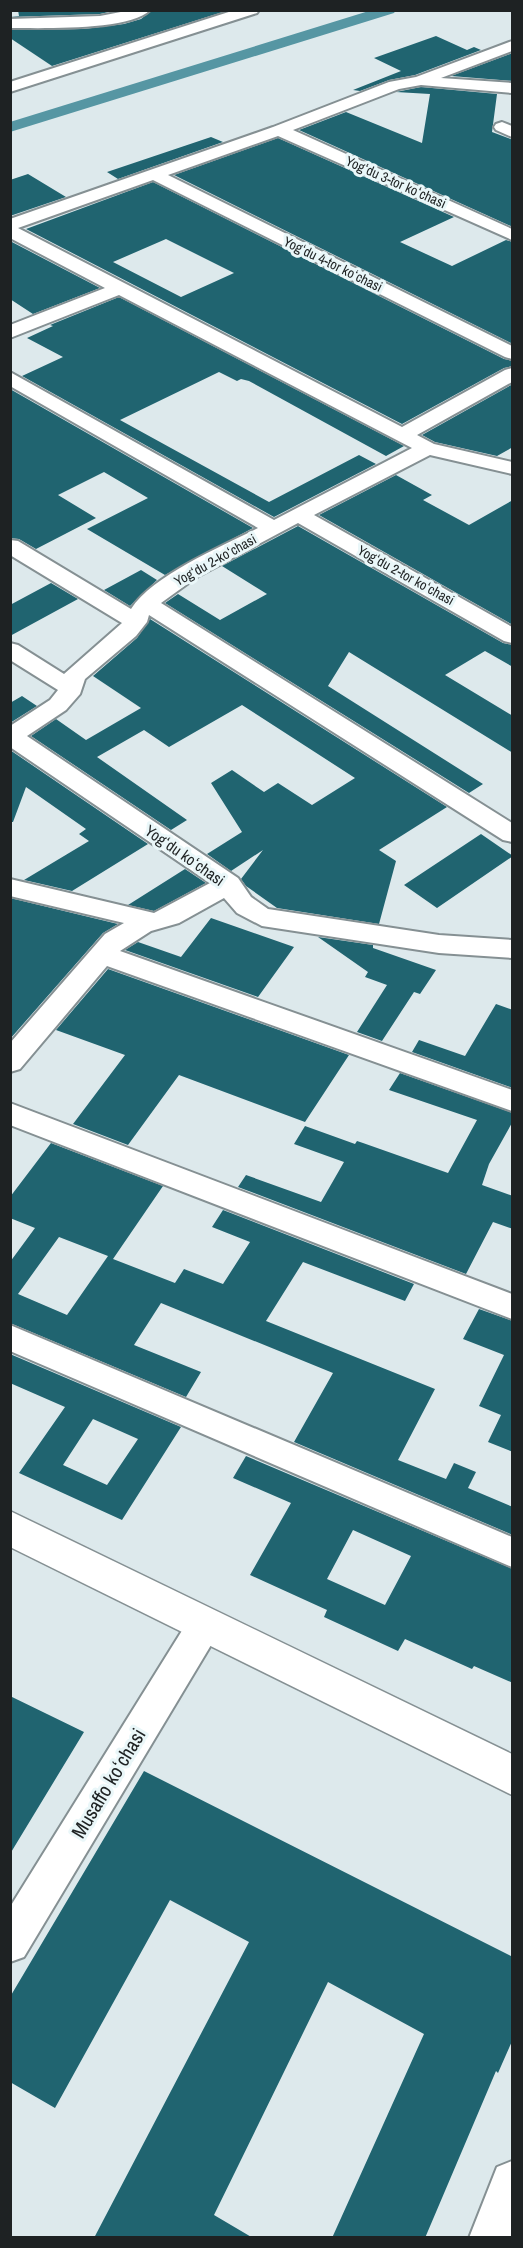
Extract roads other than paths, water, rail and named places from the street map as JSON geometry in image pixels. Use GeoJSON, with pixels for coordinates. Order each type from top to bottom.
{"type":"FeatureCollection","features":[{"type":"Feature","properties":{"kind":"street"},"geometry":{"type":"LineString","coordinates":[[10,24],[119,18],[138,15],[143,10]]}},
{"type":"Feature","properties":{"kind":"street"},"geometry":{"type":"LineString","coordinates":[[10,87],[252,10]]}},
{"type":"Feature","properties":{"kind":"street"},"geometry":{"type":"LineString","coordinates":[[10,225],[279,130],[395,85],[419,81],[513,46]]}},
{"type":"Feature","properties":{"kind":"street"},"geometry":{"type":"LineString","coordinates":[[419,81],[513,88]]}},
{"type":"Feature","properties":{"kind":"street","name":"Yogʻdu 3-tor koʻchasi"},"geometry":{"type":"LineString","coordinates":[[279,130],[513,235]]}},
{"type":"Feature","properties":{"kind":"street","name":"Yogʻdu 4-tor koʻchasi"},"geometry":{"type":"LineString","coordinates":[[153,174],[513,353]]}},
{"type":"Feature","properties":{"kind":"street"},"geometry":{"type":"LineString","coordinates":[[10,231],[427,448],[513,468]]}},
{"type":"Feature","properties":{"kind":"street"},"geometry":{"type":"LineString","coordinates":[[55,294],[100,278]]}},
{"type":"Feature","properties":{"kind":"street"},"geometry":{"type":"LineString","coordinates":[[10,332],[120,288]]}},
{"type":"Feature","properties":{"kind":"street"},"geometry":{"type":"LineString","coordinates":[[402,435],[513,374]]}},
{"type":"Feature","properties":{"kind":"street"},"geometry":{"type":"LineString","coordinates":[[10,378],[273,528]]}},
{"type":"Feature","properties":{"kind":"street","name":"Yogʻdu 2-koʻchasi"},"geometry":{"type":"LineString","coordinates":[[11,736],[58,705],[68,694],[74,676],[128,631],[141,612],[189,572],[427,448]]}},
{"type":"Feature","properties":{"kind":"street","name":"Yogʻdu 2-tor koʻchasi"},"geometry":{"type":"LineString","coordinates":[[298,515],[513,636]]}},
{"type":"Feature","properties":{"kind":"street"},"geometry":{"type":"LineString","coordinates":[[10,546],[141,612],[513,834]]}},
{"type":"Feature","properties":{"kind":"street"},"geometry":{"type":"LineString","coordinates":[[10,650],[70,687]]}},
{"type":"Feature","properties":{"kind":"street","name":"Yogʻdu koʻchasi"},"geometry":{"type":"LineString","coordinates":[[11,736],[229,884],[234,897],[244,908],[262,917],[439,944],[513,949]]}},
{"type":"Feature","properties":{"kind":"street"},"geometry":{"type":"LineString","coordinates":[[10,1062],[114,940],[128,931],[170,917],[229,884]]}},
{"type":"Feature","properties":{"kind":"street"},"geometry":{"type":"LineString","coordinates":[[10,887],[155,922]]}},
{"type":"Feature","properties":{"kind":"street"},"geometry":{"type":"LineString","coordinates":[[102,954],[513,1101]]}},
{"type":"Feature","properties":{"kind":"street"},"geometry":{"type":"LineString","coordinates":[[10,1113],[513,1307]]}},
{"type":"Feature","properties":{"kind":"street"},"geometry":{"type":"LineString","coordinates":[[10,1337],[513,1552]]}},
{"type":"Feature","properties":{"kind":"street"},"geometry":{"type":"LineString","coordinates":[[10,1528],[513,1775]]}},
{"type":"Feature","properties":{"kind":"street","name":"Musaffo koʻchasi"},"geometry":{"type":"LineString","coordinates":[[10,1943],[205,1624]]}},
{"type":"Feature","properties":{"kind":"street"},"geometry":{"type":"LineString","coordinates":[[490,2238],[513,2182]]}},
{"type":"Feature","properties":{"kind":"waterway"},"geometry":{"type":"LineString","coordinates":[[10,127],[389,10]]}}]}
